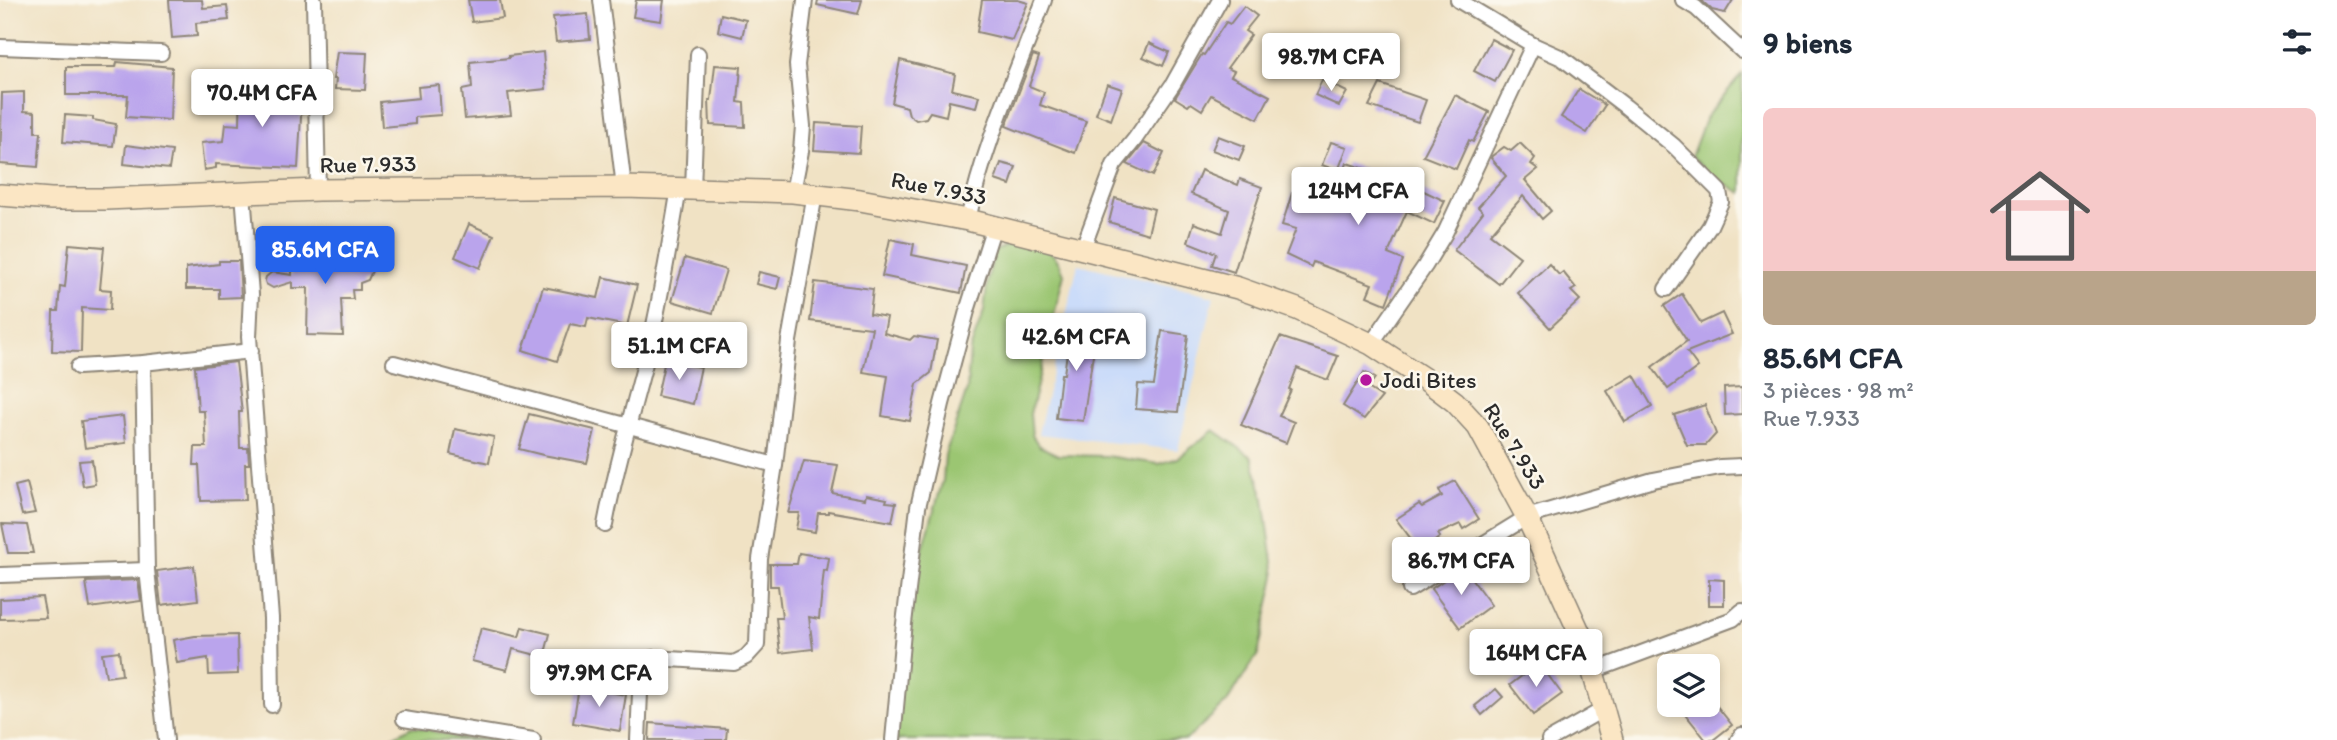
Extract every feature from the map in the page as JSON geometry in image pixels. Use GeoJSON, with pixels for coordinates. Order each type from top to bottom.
{"type":"FeatureCollection","features":[{"type":"Feature","properties":{"kind":"street"},"geometry":{"type":"LineString","coordinates":[[314,0],[318,190]]}},
{"type":"Feature","properties":{"kind":"street"},"geometry":{"type":"LineString","coordinates":[[601,0],[624,187]]}},
{"type":"Feature","properties":{"kind":"street"},"geometry":{"type":"LineString","coordinates":[[793,192],[803,126],[797,65],[805,0]]}},
{"type":"Feature","properties":{"kind":"street"},"geometry":{"type":"LineString","coordinates":[[968,219],[996,125],[1044,0]]}},
{"type":"Feature","properties":{"kind":"street"},"geometry":{"type":"LineString","coordinates":[[1083,248],[1114,165],[1173,84],[1220,0]]}},
{"type":"Feature","properties":{"kind":"street"},"geometry":{"type":"LineString","coordinates":[[1458,0],[1534,45],[1562,58],[1674,146],[1719,191],[1721,202],[1710,226],[1666,289]]}},
{"type":"Feature","properties":{"kind":"street"},"geometry":{"type":"LineString","coordinates":[[1683,0],[1696,8],[1742,51]]}},
{"type":"Feature","properties":{"kind":"street"},"geometry":{"type":"LineString","coordinates":[[1371,344],[1445,233],[1534,45]]}},
{"type":"Feature","properties":{"kind":"street"},"geometry":{"type":"LineString","coordinates":[[0,47],[161,53]]}},
{"type":"Feature","properties":{"kind":"street"},"geometry":{"type":"LineString","coordinates":[[605,525],[686,188],[698,54]]}},
{"type":"Feature","properties":{"kind":"street","name":"Rue 7.933"},"geometry":{"type":"LineString","coordinates":[[0,195],[106,199],[318,190],[624,187],[793,192],[860,200],[968,219],[1238,288],[1297,309],[1371,344],[1455,401],[1478,427],[1527,517],[1586,647],[1612,740]]}},
{"type":"Feature","properties":{"kind":"street"},"geometry":{"type":"LineString","coordinates":[[243,194],[251,294],[251,351],[271,618],[272,705]]}},
{"type":"Feature","properties":{"kind":"street"},"geometry":{"type":"LineString","coordinates":[[638,740],[641,669],[646,661],[654,658],[734,663],[746,657],[757,645],[760,559],[775,465],[789,341],[815,194]]}},
{"type":"Feature","properties":{"kind":"street"},"geometry":{"type":"LineString","coordinates":[[892,740],[919,507],[942,404],[994,226]]}},
{"type":"Feature","properties":{"kind":"street"},"geometry":{"type":"LineString","coordinates":[[78,367],[251,351]]}},
{"type":"Feature","properties":{"kind":"street"},"geometry":{"type":"LineString","coordinates":[[143,363],[147,570],[166,740]]}},
{"type":"Feature","properties":{"kind":"street"},"geometry":{"type":"LineString","coordinates":[[394,363],[775,465]]}},
{"type":"Feature","properties":{"kind":"street"},"geometry":{"type":"LineString","coordinates":[[1410,589],[1527,517],[1653,480],[1720,467],[1742,466]]}},
{"type":"Feature","properties":{"kind":"street"},"geometry":{"type":"LineString","coordinates":[[0,575],[147,570]]}},
{"type":"Feature","properties":{"kind":"street"},"geometry":{"type":"LineString","coordinates":[[1593,671],[1733,619],[1742,611]]}},
{"type":"Feature","properties":{"kind":"street"},"geometry":{"type":"LineString","coordinates":[[1549,740],[1604,709]]}},
{"type":"Feature","properties":{"kind":"street"},"geometry":{"type":"LineString","coordinates":[[404,719],[533,740]]}},
{"type":"Feature","properties":{"kind":"street"},"geometry":{"type":"LineString","coordinates":[[1738,740],[1742,735]]}},
{"type":"Feature","properties":{"kind":"shaded area"},"geometry":{"type":"Polygon","coordinates":[[[1078,264],[1214,296],[1178,450],[1038,434],[1078,264]]]}},
{"type":"Feature","properties":{"kind":"green space"},"geometry":{"type":"Polygon","coordinates":[[[1742,74],[1742,193],[1712,176],[1691,157],[1706,117],[1742,74]]]}},
{"type":"Feature","properties":{"kind":"green space"},"geometry":{"type":"Polygon","coordinates":[[[1013,243],[1031,245],[1051,252],[1064,274],[1030,414],[1032,435],[1039,446],[1058,455],[1106,456],[1159,464],[1178,458],[1214,430],[1252,457],[1264,499],[1275,576],[1258,654],[1227,702],[1186,740],[886,740],[917,569],[943,480],[945,455],[967,390],[970,350],[984,311],[988,277],[995,251],[1013,243]]]}},
{"type":"Feature","properties":{"kind":"green space"},"geometry":{"type":"Polygon","coordinates":[[[411,727],[461,738],[500,740],[387,740],[411,727]]]}},
{"type":"Feature","properties":{"kind":"building"},"geometry":{"type":"Polygon","coordinates":[[[169,0],[202,0],[203,8],[227,6],[229,20],[196,23],[197,36],[172,38],[169,0]]]}},
{"type":"Feature","properties":{"kind":"building"},"geometry":{"type":"Polygon","coordinates":[[[468,0],[500,0],[503,18],[472,22],[468,0]]]}},
{"type":"Feature","properties":{"kind":"building"},"geometry":{"type":"Polygon","coordinates":[[[636,0],[664,0],[661,21],[633,17],[636,0]]]}},
{"type":"Feature","properties":{"kind":"building"},"geometry":{"type":"Polygon","coordinates":[[[818,0],[862,0],[858,14],[817,5],[818,0]]]}},
{"type":"Feature","properties":{"kind":"building"},"geometry":{"type":"Polygon","coordinates":[[[982,0],[1018,0],[1028,3],[1012,40],[977,32],[982,0]]]}},
{"type":"Feature","properties":{"kind":"building"},"geometry":{"type":"Polygon","coordinates":[[[1701,0],[1733,0],[1725,13],[1712,10],[1701,0]]]}},
{"type":"Feature","properties":{"kind":"building"},"geometry":{"type":"Polygon","coordinates":[[[1244,6],[1257,16],[1245,31],[1251,35],[1227,68],[1234,71],[1231,76],[1270,96],[1258,119],[1211,95],[1202,110],[1175,98],[1226,22],[1230,24],[1244,6]]]}},
{"type":"Feature","properties":{"kind":"building"},"geometry":{"type":"Polygon","coordinates":[[[588,14],[590,39],[556,42],[553,17],[588,14]]]}},
{"type":"Feature","properties":{"kind":"building"},"geometry":{"type":"Polygon","coordinates":[[[721,14],[746,20],[742,37],[718,31],[721,14]]]}},
{"type":"Feature","properties":{"kind":"building"},"geometry":{"type":"Polygon","coordinates":[[[1491,39],[1512,50],[1495,82],[1474,71],[1491,39]]]}},
{"type":"Feature","properties":{"kind":"building"},"geometry":{"type":"Polygon","coordinates":[[[1149,43],[1169,52],[1163,66],[1143,57],[1149,43]]]}},
{"type":"Feature","properties":{"kind":"building"},"geometry":{"type":"Polygon","coordinates":[[[1366,45],[1386,52],[1378,73],[1357,66],[1366,45]]]}},
{"type":"Feature","properties":{"kind":"building"},"geometry":{"type":"Polygon","coordinates":[[[337,52],[367,53],[365,90],[335,89],[336,79],[333,79],[337,52]]]}},
{"type":"Feature","properties":{"kind":"building"},"geometry":{"type":"Polygon","coordinates":[[[543,52],[546,89],[508,93],[511,115],[465,119],[462,90],[472,88],[470,62],[543,52]]]}},
{"type":"Feature","properties":{"kind":"building"},"geometry":{"type":"Polygon","coordinates":[[[1033,55],[1039,57],[1029,86],[1044,92],[1040,105],[1086,121],[1075,153],[1006,126],[1033,55]]]}},
{"type":"Feature","properties":{"kind":"building"},"geometry":{"type":"Polygon","coordinates":[[[900,60],[955,74],[952,90],[979,96],[976,107],[949,101],[946,116],[930,112],[926,118],[916,120],[909,115],[907,107],[892,103],[900,60]]]}},
{"type":"Feature","properties":{"kind":"building"},"geometry":{"type":"Polygon","coordinates":[[[117,62],[172,67],[170,120],[126,117],[128,95],[66,95],[66,67],[116,67],[117,62]]]}},
{"type":"Feature","properties":{"kind":"building"},"geometry":{"type":"Polygon","coordinates":[[[715,65],[741,67],[738,102],[744,103],[745,127],[710,125],[709,100],[715,65]]]}},
{"type":"Feature","properties":{"kind":"building"},"geometry":{"type":"Polygon","coordinates":[[[241,80],[303,83],[298,168],[216,164],[216,168],[204,170],[201,143],[224,141],[226,124],[240,125],[241,80]]]}},
{"type":"Feature","properties":{"kind":"building"},"geometry":{"type":"Polygon","coordinates":[[[1322,80],[1347,92],[1339,106],[1315,95],[1322,80]]]}},
{"type":"Feature","properties":{"kind":"building"},"geometry":{"type":"Polygon","coordinates":[[[1107,84],[1122,89],[1111,120],[1096,114],[1107,84]]]}},
{"type":"Feature","properties":{"kind":"building"},"geometry":{"type":"Polygon","coordinates":[[[1380,84],[1426,100],[1418,122],[1369,106],[1380,84]]]}},
{"type":"Feature","properties":{"kind":"building"},"geometry":{"type":"Polygon","coordinates":[[[439,85],[441,115],[415,117],[415,124],[382,127],[380,102],[419,98],[418,87],[439,85]]]}},
{"type":"Feature","properties":{"kind":"building"},"geometry":{"type":"Polygon","coordinates":[[[1579,89],[1605,105],[1587,133],[1561,117],[1579,89]]]}},
{"type":"Feature","properties":{"kind":"building"},"geometry":{"type":"Polygon","coordinates":[[[24,92],[24,111],[35,112],[35,132],[41,132],[38,167],[0,164],[2,93],[24,92]]]}},
{"type":"Feature","properties":{"kind":"building"},"geometry":{"type":"Polygon","coordinates":[[[1455,95],[1489,112],[1473,142],[1469,140],[1456,169],[1423,156],[1455,95]]]}},
{"type":"Feature","properties":{"kind":"building"},"geometry":{"type":"Polygon","coordinates":[[[65,115],[93,117],[93,120],[116,124],[113,146],[63,142],[65,115]]]}},
{"type":"Feature","properties":{"kind":"building"},"geometry":{"type":"Polygon","coordinates":[[[816,123],[861,126],[859,153],[814,150],[816,123]]]}},
{"type":"Feature","properties":{"kind":"building"},"geometry":{"type":"Polygon","coordinates":[[[1218,136],[1245,146],[1239,160],[1212,150],[1218,136]]]}},
{"type":"Feature","properties":{"kind":"building"},"geometry":{"type":"Polygon","coordinates":[[[1331,142],[1347,147],[1338,171],[1322,165],[1331,142]]]}},
{"type":"Feature","properties":{"kind":"building"},"geometry":{"type":"Polygon","coordinates":[[[1144,143],[1164,153],[1153,176],[1127,164],[1144,143]]]}},
{"type":"Feature","properties":{"kind":"building"},"geometry":{"type":"Polygon","coordinates":[[[1520,143],[1535,158],[1531,164],[1538,169],[1525,180],[1551,211],[1542,219],[1523,196],[1490,234],[1520,257],[1499,284],[1454,250],[1483,212],[1478,207],[1506,176],[1492,156],[1504,147],[1511,151],[1520,143]]]}},
{"type":"Feature","properties":{"kind":"building"},"geometry":{"type":"Polygon","coordinates":[[[126,145],[172,151],[169,169],[124,164],[126,145]]]}},
{"type":"Feature","properties":{"kind":"building"},"geometry":{"type":"Polygon","coordinates":[[[1001,163],[1016,167],[1010,185],[995,180],[1001,163]]]}},
{"type":"Feature","properties":{"kind":"building"},"geometry":{"type":"Polygon","coordinates":[[[1347,163],[1396,179],[1408,187],[1409,184],[1445,201],[1434,224],[1407,211],[1388,254],[1403,260],[1386,304],[1367,296],[1372,284],[1313,262],[1311,267],[1286,255],[1296,229],[1282,225],[1292,193],[1333,206],[1347,163]]]}},
{"type":"Feature","properties":{"kind":"building"},"geometry":{"type":"Polygon","coordinates":[[[1201,170],[1238,185],[1240,179],[1262,187],[1234,272],[1212,265],[1216,253],[1188,242],[1194,223],[1222,233],[1229,210],[1191,194],[1201,170]]]}},
{"type":"Feature","properties":{"kind":"building"},"geometry":{"type":"Polygon","coordinates":[[[1115,198],[1154,209],[1148,234],[1109,222],[1115,198]]]}},
{"type":"Feature","properties":{"kind":"building"},"geometry":{"type":"Polygon","coordinates":[[[469,224],[494,235],[480,268],[455,257],[469,224]]]}},
{"type":"Feature","properties":{"kind":"building"},"geometry":{"type":"Polygon","coordinates":[[[890,239],[914,244],[912,255],[966,266],[961,293],[882,276],[890,239]]]}},
{"type":"Feature","properties":{"kind":"building"},"geometry":{"type":"Polygon","coordinates":[[[69,244],[104,247],[100,289],[111,290],[110,310],[82,308],[81,352],[52,351],[53,311],[58,311],[60,286],[65,287],[69,244]]]}},
{"type":"Feature","properties":{"kind":"building"},"geometry":{"type":"Polygon","coordinates":[[[323,245],[331,249],[335,257],[360,257],[369,262],[372,271],[368,280],[360,283],[360,290],[352,290],[353,299],[341,299],[343,336],[307,335],[308,288],[292,288],[292,282],[273,288],[265,281],[272,272],[292,275],[292,256],[310,256],[313,249],[323,245]]]}},
{"type":"Feature","properties":{"kind":"building"},"geometry":{"type":"Polygon","coordinates":[[[685,258],[726,270],[713,313],[672,301],[685,258]]]}},
{"type":"Feature","properties":{"kind":"building"},"geometry":{"type":"Polygon","coordinates":[[[219,261],[239,261],[241,297],[219,298],[219,289],[186,289],[186,268],[219,264],[219,261]]]}},
{"type":"Feature","properties":{"kind":"building"},"geometry":{"type":"Polygon","coordinates":[[[1549,264],[1559,275],[1563,272],[1576,288],[1571,291],[1580,300],[1550,328],[1518,293],[1549,264]]]}},
{"type":"Feature","properties":{"kind":"building"},"geometry":{"type":"Polygon","coordinates":[[[759,272],[780,277],[777,289],[756,284],[759,272]]]}},
{"type":"Feature","properties":{"kind":"building"},"geometry":{"type":"Polygon","coordinates":[[[603,277],[637,285],[627,326],[588,318],[586,327],[570,324],[557,361],[523,350],[543,287],[598,298],[603,277]]]}},
{"type":"Feature","properties":{"kind":"building"},"geometry":{"type":"Polygon","coordinates":[[[815,282],[873,289],[870,314],[887,317],[884,333],[910,340],[914,336],[937,340],[931,373],[917,384],[910,421],[882,416],[888,376],[863,372],[872,328],[810,321],[815,282]]]}},
{"type":"Feature","properties":{"kind":"building"},"geometry":{"type":"Polygon","coordinates":[[[1682,294],[1701,323],[1722,313],[1732,334],[1687,352],[1698,367],[1668,389],[1652,367],[1687,341],[1664,306],[1682,294]]]}},
{"type":"Feature","properties":{"kind":"building"},"geometry":{"type":"Polygon","coordinates":[[[1071,324],[1097,328],[1083,421],[1056,418],[1071,324]]]}},
{"type":"Feature","properties":{"kind":"building"},"geometry":{"type":"Polygon","coordinates":[[[1162,331],[1188,335],[1178,412],[1136,409],[1138,384],[1154,385],[1162,331]]]}},
{"type":"Feature","properties":{"kind":"building"},"geometry":{"type":"Polygon","coordinates":[[[1280,337],[1338,356],[1328,380],[1297,368],[1289,389],[1291,390],[1279,416],[1294,422],[1286,443],[1241,425],[1280,337]]]}},
{"type":"Feature","properties":{"kind":"building"},"geometry":{"type":"Polygon","coordinates":[[[665,360],[701,367],[693,404],[657,396],[665,360]]]}},
{"type":"Feature","properties":{"kind":"building"},"geometry":{"type":"Polygon","coordinates":[[[236,362],[242,412],[239,412],[240,448],[248,448],[249,464],[245,464],[246,500],[201,501],[199,465],[194,465],[195,447],[206,447],[204,411],[198,411],[195,367],[236,362]]]}},
{"type":"Feature","properties":{"kind":"building"},"geometry":{"type":"Polygon","coordinates":[[[1364,372],[1375,378],[1368,388],[1382,397],[1364,419],[1343,406],[1364,372]]]}},
{"type":"Feature","properties":{"kind":"building"},"geometry":{"type":"Polygon","coordinates":[[[1634,375],[1652,406],[1625,422],[1607,391],[1634,375]]]}},
{"type":"Feature","properties":{"kind":"building"},"geometry":{"type":"Polygon","coordinates":[[[1742,387],[1742,414],[1725,415],[1724,388],[1742,387]]]}},
{"type":"Feature","properties":{"kind":"building"},"geometry":{"type":"Polygon","coordinates":[[[1705,405],[1716,434],[1706,445],[1687,445],[1674,415],[1705,405]]]}},
{"type":"Feature","properties":{"kind":"building"},"geometry":{"type":"Polygon","coordinates":[[[529,414],[595,430],[587,463],[519,449],[529,414]]]}},
{"type":"Feature","properties":{"kind":"building"},"geometry":{"type":"Polygon","coordinates":[[[123,416],[126,443],[85,448],[81,421],[123,416]]]}},
{"type":"Feature","properties":{"kind":"building"},"geometry":{"type":"Polygon","coordinates":[[[455,429],[494,437],[489,463],[450,454],[455,429]]]}},
{"type":"Feature","properties":{"kind":"building"},"geometry":{"type":"Polygon","coordinates":[[[92,460],[95,484],[83,486],[79,461],[92,460]]]}},
{"type":"Feature","properties":{"kind":"building"},"geometry":{"type":"Polygon","coordinates":[[[804,461],[838,465],[832,493],[865,499],[866,495],[896,503],[892,522],[828,511],[818,513],[815,532],[796,529],[799,513],[788,513],[804,461]]]}},
{"type":"Feature","properties":{"kind":"building"},"geometry":{"type":"Polygon","coordinates":[[[1455,481],[1479,519],[1463,529],[1460,524],[1438,534],[1440,537],[1421,552],[1396,519],[1419,504],[1422,507],[1442,496],[1439,490],[1455,481]]]}},
{"type":"Feature","properties":{"kind":"building"},"geometry":{"type":"Polygon","coordinates":[[[27,483],[35,513],[22,515],[15,486],[27,483]]]}},
{"type":"Feature","properties":{"kind":"building"},"geometry":{"type":"Polygon","coordinates":[[[2,524],[27,525],[33,553],[8,553],[2,524]]]}},
{"type":"Feature","properties":{"kind":"building"},"geometry":{"type":"Polygon","coordinates":[[[799,553],[829,558],[827,571],[824,570],[819,619],[809,617],[813,649],[780,653],[776,618],[782,618],[778,586],[770,586],[770,564],[797,564],[799,553]]]}},
{"type":"Feature","properties":{"kind":"building"},"geometry":{"type":"Polygon","coordinates":[[[194,566],[198,600],[161,605],[157,571],[194,566]]]}},
{"type":"Feature","properties":{"kind":"building"},"geometry":{"type":"Polygon","coordinates":[[[1463,567],[1491,605],[1460,628],[1431,589],[1463,567]]]}},
{"type":"Feature","properties":{"kind":"building"},"geometry":{"type":"Polygon","coordinates":[[[1709,579],[1724,580],[1724,605],[1709,605],[1709,579]]]}},
{"type":"Feature","properties":{"kind":"building"},"geometry":{"type":"Polygon","coordinates":[[[138,580],[141,601],[90,608],[86,582],[138,580]]]}},
{"type":"Feature","properties":{"kind":"building"},"geometry":{"type":"Polygon","coordinates":[[[42,597],[46,618],[0,619],[0,599],[42,597]]]}},
{"type":"Feature","properties":{"kind":"building"},"geometry":{"type":"Polygon","coordinates":[[[522,627],[550,634],[544,657],[513,649],[507,670],[472,661],[481,628],[519,637],[522,627]]]}},
{"type":"Feature","properties":{"kind":"building"},"geometry":{"type":"Polygon","coordinates":[[[237,635],[238,674],[209,675],[208,658],[177,663],[173,640],[195,636],[237,635]]]}},
{"type":"Feature","properties":{"kind":"building"},"geometry":{"type":"Polygon","coordinates":[[[119,651],[122,675],[106,677],[102,653],[119,651]]]}},
{"type":"Feature","properties":{"kind":"building"},"geometry":{"type":"Polygon","coordinates":[[[1539,663],[1562,694],[1533,715],[1510,685],[1539,663]]]}},
{"type":"Feature","properties":{"kind":"building"},"geometry":{"type":"Polygon","coordinates":[[[579,687],[626,695],[620,731],[573,723],[579,687]]]}},
{"type":"Feature","properties":{"kind":"building"},"geometry":{"type":"Polygon","coordinates":[[[1496,689],[1503,697],[1482,715],[1475,706],[1496,689]]]}},
{"type":"Feature","properties":{"kind":"building"},"geometry":{"type":"Polygon","coordinates":[[[1720,710],[1732,725],[1713,740],[1706,740],[1688,717],[1720,717],[1720,710]]]}},
{"type":"Feature","properties":{"kind":"building"},"geometry":{"type":"Polygon","coordinates":[[[650,723],[727,729],[726,740],[649,740],[650,723]]]}},
{"type":"Feature","properties":{"kind":"place","name":"Jodi Bites"},"geometry":{"type":"Point","coordinates":[1366,380]}}]}
